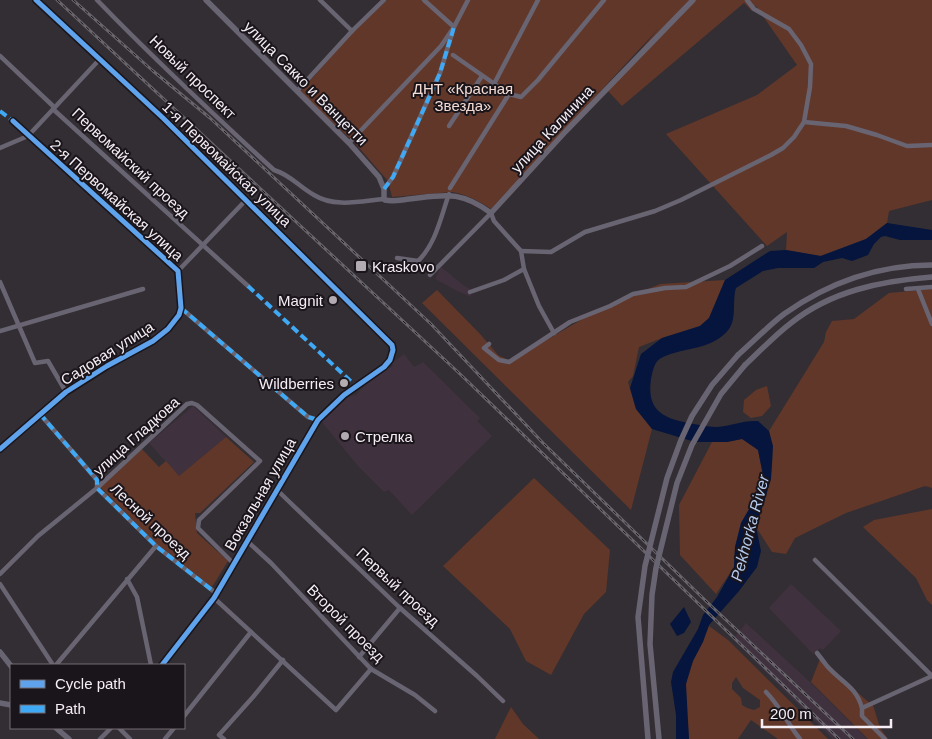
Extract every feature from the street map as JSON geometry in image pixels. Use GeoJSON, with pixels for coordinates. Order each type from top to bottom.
{"type":"FeatureCollection","features":[{"type":"Feature","properties":{"kind":"main road","name":"улица Сакко и Ванцетти"},"geometry":{"type":"LineString","coordinates":[[206,0],[349,143],[378,177],[384,189]]}},
{"type":"Feature","properties":{"kind":"main road","name":"улица Калинина"},"geometry":{"type":"LineString","coordinates":[[491,213],[566,131],[693,0]]}},
{"type":"Feature","properties":{"kind":"main road"},"geometry":{"type":"LineString","coordinates":[[384,189],[384,199],[390,201],[449,191],[472,201],[491,213]]}},
{"type":"Feature","properties":{"kind":"main road"},"geometry":{"type":"LineString","coordinates":[[648,739],[638,616],[645,566],[667,478],[692,416],[712,385],[738,355],[782,315],[814,294],[852,278],[885,269],[932,265]]}},
{"type":"Feature","properties":{"kind":"main road"},"geometry":{"type":"LineString","coordinates":[[659,739],[650,644],[652,595],[656,568],[678,483],[692,445],[721,394],[745,365],[791,323],[821,303],[865,286],[932,277]]}},
{"type":"Feature","properties":{"kind":"main road"},"geometry":{"type":"LineString","coordinates":[[0,652],[10,665]]}},
{"type":"Feature","properties":{"kind":"main road"},"geometry":{"type":"LineString","coordinates":[[57,729],[69,739]]}},
{"type":"Feature","properties":{"kind":"street","name":"1-я Первомайская улица"},"geometry":{"type":"LineString","coordinates":[[36,0],[164,118],[245,201],[358,310],[392,345],[393,350]]}},
{"type":"Feature","properties":{"kind":"street","name":"Новый проспект"},"geometry":{"type":"LineString","coordinates":[[97,0],[190,93],[274,170],[285,173],[314,195],[326,201],[346,203],[384,199]]}},
{"type":"Feature","properties":{"kind":"street"},"geometry":{"type":"LineString","coordinates":[[320,0],[352,31]]}},
{"type":"Feature","properties":{"kind":"street"},"geometry":{"type":"LineString","coordinates":[[298,90],[352,31],[384,0]]}},
{"type":"Feature","properties":{"kind":"street"},"geometry":{"type":"LineString","coordinates":[[424,0],[454,27]]}},
{"type":"Feature","properties":{"kind":"street"},"geometry":{"type":"LineString","coordinates":[[349,143],[441,46],[454,27],[468,0]]}},
{"type":"Feature","properties":{"kind":"street"},"geometry":{"type":"LineString","coordinates":[[494,84],[538,0]]}},
{"type":"Feature","properties":{"kind":"street"},"geometry":{"type":"LineString","coordinates":[[594,0],[600,5]]}},
{"type":"Feature","properties":{"kind":"street"},"geometry":{"type":"LineString","coordinates":[[453,55],[509,94],[521,97],[538,80],[604,0]]}},
{"type":"Feature","properties":{"kind":"street"},"geometry":{"type":"LineString","coordinates":[[521,251],[551,252],[585,232],[655,211],[777,152],[794,137],[804,122],[810,86],[811,64],[801,44],[789,29],[754,9],[747,0]]}},
{"type":"Feature","properties":{"kind":"street"},"geometry":{"type":"LineString","coordinates":[[384,189],[393,177],[440,72],[454,27]]}},
{"type":"Feature","properties":{"kind":"street","name":"Первомайский проезд"},"geometry":{"type":"LineString","coordinates":[[0,56],[53,106],[54,110],[248,286]]}},
{"type":"Feature","properties":{"kind":"street"},"geometry":{"type":"LineString","coordinates":[[0,148],[28,136],[99,60]]}},
{"type":"Feature","properties":{"kind":"street"},"geometry":{"type":"LineString","coordinates":[[449,126],[482,76]]}},
{"type":"Feature","properties":{"kind":"street"},"geometry":{"type":"LineString","coordinates":[[396,258],[418,261],[421,258],[432,242],[449,191],[509,94]]}},
{"type":"Feature","properties":{"kind":"street","name":"2-я Первомайская улица"},"geometry":{"type":"LineString","coordinates":[[13,121],[178,271],[181,308]]}},
{"type":"Feature","properties":{"kind":"street"},"geometry":{"type":"LineString","coordinates":[[804,122],[846,126],[907,146],[932,146]]}},
{"type":"Feature","properties":{"kind":"street"},"geometry":{"type":"LineString","coordinates":[[178,271],[245,201]]}},
{"type":"Feature","properties":{"kind":"street"},"geometry":{"type":"LineString","coordinates":[[491,213],[494,221],[521,251],[524,269],[539,306],[554,333]]}},
{"type":"Feature","properties":{"kind":"street","name":"улица Калинина"},"geometry":{"type":"LineString","coordinates":[[430,276],[491,213]]}},
{"type":"Feature","properties":{"kind":"street"},"geometry":{"type":"LineString","coordinates":[[490,344],[484,348],[499,360],[509,362],[570,322],[633,294],[665,288],[686,287],[730,266],[762,246]]}},
{"type":"Feature","properties":{"kind":"street"},"geometry":{"type":"LineString","coordinates":[[470,292],[504,280],[524,269]]}},
{"type":"Feature","properties":{"kind":"street"},"geometry":{"type":"LineString","coordinates":[[0,282],[36,363],[48,361],[66,392]]}},
{"type":"Feature","properties":{"kind":"street"},"geometry":{"type":"LineString","coordinates":[[906,289],[932,287]]}},
{"type":"Feature","properties":{"kind":"street"},"geometry":{"type":"LineString","coordinates":[[0,331],[143,289]]}},
{"type":"Feature","properties":{"kind":"street"},"geometry":{"type":"LineString","coordinates":[[918,289],[932,324]]}},
{"type":"Feature","properties":{"kind":"street"},"geometry":{"type":"LineString","coordinates":[[181,308],[308,417],[318,420]]}},
{"type":"Feature","properties":{"kind":"street","name":"Садовая улица"},"geometry":{"type":"LineString","coordinates":[[0,449],[66,392],[107,366],[153,342],[168,329],[179,315],[181,308]]}},
{"type":"Feature","properties":{"kind":"street","name":"Вокзальная улица"},"geometry":{"type":"LineString","coordinates":[[163,664],[215,596],[318,420],[344,395],[384,367],[390,360],[393,350]]}},
{"type":"Feature","properties":{"kind":"street","name":"улица Гладкова"},"geometry":{"type":"LineString","coordinates":[[97,488],[187,404],[197,405],[260,462],[199,520],[198,528],[234,564]]}},
{"type":"Feature","properties":{"kind":"street","name":"Лесной проезд"},"geometry":{"type":"LineString","coordinates":[[40,414],[97,480],[97,488],[156,546],[215,596],[251,632],[336,710],[371,669]]}},
{"type":"Feature","properties":{"kind":"street"},"geometry":{"type":"LineString","coordinates":[[308,417],[312,430]]}},
{"type":"Feature","properties":{"kind":"street"},"geometry":{"type":"LineString","coordinates":[[0,574],[38,536],[97,488]]}},
{"type":"Feature","properties":{"kind":"street","name":"Первый проезд"},"geometry":{"type":"LineString","coordinates":[[278,490],[400,608],[503,701]]}},
{"type":"Feature","properties":{"kind":"street","name":"Второй проезд"},"geometry":{"type":"LineString","coordinates":[[247,541],[371,669],[415,695],[435,711]]}},
{"type":"Feature","properties":{"kind":"street"},"geometry":{"type":"LineString","coordinates":[[56,664],[156,546]]}},
{"type":"Feature","properties":{"kind":"street"},"geometry":{"type":"LineString","coordinates":[[815,560],[932,676],[862,708]]}},
{"type":"Feature","properties":{"kind":"street"},"geometry":{"type":"LineString","coordinates":[[127,579],[137,597],[152,664]]}},
{"type":"Feature","properties":{"kind":"street"},"geometry":{"type":"LineString","coordinates":[[0,584],[54,664]]}},
{"type":"Feature","properties":{"kind":"street"},"geometry":{"type":"LineString","coordinates":[[358,657],[400,608]]}},
{"type":"Feature","properties":{"kind":"street"},"geometry":{"type":"LineString","coordinates":[[185,715],[251,632]]}},
{"type":"Feature","properties":{"kind":"street"},"geometry":{"type":"LineString","coordinates":[[818,653],[828,667],[851,687],[860,700],[862,716],[885,739]]}},
{"type":"Feature","properties":{"kind":"street"},"geometry":{"type":"LineString","coordinates":[[224,739],[220,735],[282,660]]}},
{"type":"Feature","properties":{"kind":"street"},"geometry":{"type":"LineString","coordinates":[[766,692],[777,704],[788,724],[800,739]]}},
{"type":"Feature","properties":{"kind":"street"},"geometry":{"type":"LineString","coordinates":[[100,739],[110,729]]}},
{"type":"Feature","properties":{"kind":"street"},"geometry":{"type":"LineString","coordinates":[[120,729],[130,739]]}},
{"type":"Feature","properties":{"kind":"street"},"geometry":{"type":"LineString","coordinates":[[165,739],[173,729]]}},
{"type":"Feature","properties":{"kind":"shaded area"},"geometry":{"type":"Polygon","coordinates":[[[441,267],[470,289],[471,297],[435,279],[441,267]]]}},
{"type":"Feature","properties":{"kind":"shaded area"},"geometry":{"type":"Polygon","coordinates":[[[404,354],[414,367],[423,362],[480,418],[477,421],[492,436],[412,515],[389,490],[384,492],[359,467],[321,421],[343,398],[356,395],[371,379],[388,366],[390,368],[393,366],[392,363],[404,354]]]}},
{"type":"Feature","properties":{"kind":"shaded area"},"geometry":{"type":"Polygon","coordinates":[[[193,406],[226,437],[179,476],[149,443],[193,406]]]}},
{"type":"Feature","properties":{"kind":"shaded area"},"geometry":{"type":"Polygon","coordinates":[[[791,584],[841,631],[823,650],[820,648],[813,654],[769,608],[791,584]]]}},
{"type":"Feature","properties":{"kind":"shaded area"},"geometry":{"type":"Polygon","coordinates":[[[746,623],[810,682],[867,739],[833,739],[733,639],[746,623]]]}},
{"type":"Feature","properties":{"kind":"green space","name":"ДНТ «Красная Звезда»"},"geometry":{"type":"Polygon","coordinates":[[[387,0],[932,0],[932,200],[889,211],[887,223],[866,239],[820,256],[786,250],[787,232],[767,246],[666,134],[757,95],[797,65],[756,6],[752,11],[744,3],[622,106],[607,90],[659,28],[491,209],[472,198],[452,192],[392,197],[388,181],[354,142],[301,91],[353,32],[387,0]]]}},
{"type":"Feature","properties":{"kind":"green space"},"geometry":{"type":"Polygon","coordinates":[[[725,280],[709,318],[700,326],[639,347],[633,376],[628,382],[636,409],[652,429],[631,510],[422,303],[437,290],[498,355],[510,361],[600,309],[660,284],[725,280]]]}},
{"type":"Feature","properties":{"kind":"green space"},"geometry":{"type":"Polygon","coordinates":[[[932,289],[932,488],[925,486],[846,513],[795,538],[786,554],[772,552],[756,527],[772,469],[769,431],[824,342],[826,332],[832,321],[854,319],[889,293],[932,289]]]}},
{"type":"Feature","properties":{"kind":"green space"},"geometry":{"type":"Polygon","coordinates":[[[767,386],[771,406],[762,416],[751,418],[743,412],[744,400],[756,390],[767,386]]]}},
{"type":"Feature","properties":{"kind":"green space"},"geometry":{"type":"Polygon","coordinates":[[[226,437],[254,462],[200,513],[195,513],[197,533],[228,561],[212,587],[157,544],[100,487],[142,449],[159,467],[166,461],[179,476],[226,437]]]}},
{"type":"Feature","properties":{"kind":"green space"},"geometry":{"type":"Polygon","coordinates":[[[746,438],[758,450],[763,475],[752,504],[741,523],[735,547],[734,567],[716,594],[680,555],[679,505],[712,442],[727,442],[746,438]]]}},
{"type":"Feature","properties":{"kind":"green space"},"geometry":{"type":"Polygon","coordinates":[[[534,478],[610,550],[606,592],[584,614],[551,675],[526,661],[510,629],[443,566],[534,478]]]}},
{"type":"Feature","properties":{"kind":"green space"},"geometry":{"type":"Polygon","coordinates":[[[932,509],[932,605],[927,600],[916,578],[863,527],[874,520],[932,509]]]}},
{"type":"Feature","properties":{"kind":"green space"},"geometry":{"type":"Polygon","coordinates":[[[709,626],[728,640],[828,739],[778,739],[751,720],[738,739],[689,739],[686,684],[693,661],[709,626]],[[736,677],[732,683],[732,689],[741,698],[742,705],[754,710],[760,707],[760,700],[743,688],[736,677]]]}},
{"type":"Feature","properties":{"kind":"green space"},"geometry":{"type":"Polygon","coordinates":[[[820,659],[873,705],[880,728],[888,739],[868,739],[811,682],[820,659]]]}},
{"type":"Feature","properties":{"kind":"green space"},"geometry":{"type":"Polygon","coordinates":[[[511,707],[523,724],[539,739],[495,739],[511,707]]]}},
{"type":"Feature","properties":{"kind":"water","name":"Pekhorka River"},"geometry":{"type":"Polygon","coordinates":[[[887,223],[932,230],[932,240],[900,240],[885,236],[881,237],[874,244],[868,255],[852,261],[842,258],[823,262],[814,268],[778,268],[763,271],[736,288],[733,320],[729,329],[722,336],[707,344],[663,357],[654,366],[650,390],[652,400],[655,407],[667,417],[711,427],[758,421],[769,431],[773,446],[771,479],[756,527],[761,551],[757,567],[709,625],[693,661],[686,684],[689,739],[676,739],[676,715],[671,682],[673,672],[698,629],[703,615],[717,597],[734,567],[735,547],[741,523],[752,504],[763,475],[758,450],[742,439],[727,442],[695,442],[652,429],[636,409],[630,388],[641,354],[662,338],[700,326],[709,318],[725,280],[770,251],[786,250],[821,256],[866,239],[887,223]]]}},
{"type":"Feature","properties":{"kind":"water"},"geometry":{"type":"Polygon","coordinates":[[[684,607],[691,622],[684,633],[677,636],[670,624],[684,607]]]}},
{"type":"Feature","properties":{"kind":"railway"},"geometry":{"type":"LineString","coordinates":[[57,0],[459,373],[839,739]]}},
{"type":"Feature","properties":{"kind":"railway"},"geometry":{"type":"LineString","coordinates":[[73,0],[153,71],[210,118],[431,324],[543,443],[707,602],[853,739]]}},
{"type":"Feature","properties":{"kind":"marked path"},"geometry":{"type":"LineString","coordinates":[[384,189],[393,177],[440,73],[454,27]]}},
{"type":"Feature","properties":{"kind":"marked path"},"geometry":{"type":"LineString","coordinates":[[0,111],[13,121]]}},
{"type":"Feature","properties":{"kind":"marked path"},"geometry":{"type":"LineString","coordinates":[[248,286],[357,387]]}},
{"type":"Feature","properties":{"kind":"marked path"},"geometry":{"type":"LineString","coordinates":[[181,308],[308,417],[318,420]]}},
{"type":"Feature","properties":{"kind":"marked path"},"geometry":{"type":"LineString","coordinates":[[40,414],[97,480],[97,488],[156,546],[217,594]]}},
{"type":"Feature","properties":{"kind":"cycle path"},"geometry":{"type":"LineString","coordinates":[[36,0],[163,118],[392,345],[393,350],[390,360],[384,367],[344,395],[318,420],[214,598],[163,664]]}},
{"type":"Feature","properties":{"kind":"cycle path"},"geometry":{"type":"LineString","coordinates":[[0,449],[66,392],[107,366],[153,341],[168,329],[179,315],[181,308],[178,271],[13,121]]}},
{"type":"Feature","properties":{"kind":"place","name":"Kraskovo"},"geometry":{"type":"Point","coordinates":[361,266]}},
{"type":"Feature","properties":{"kind":"place","name":"Magnit"},"geometry":{"type":"Point","coordinates":[333,300]}},
{"type":"Feature","properties":{"kind":"place","name":"Wildberries"},"geometry":{"type":"Point","coordinates":[344,383]}},
{"type":"Feature","properties":{"kind":"place","name":"Стрелка"},"geometry":{"type":"Point","coordinates":[345,436]}}]}
